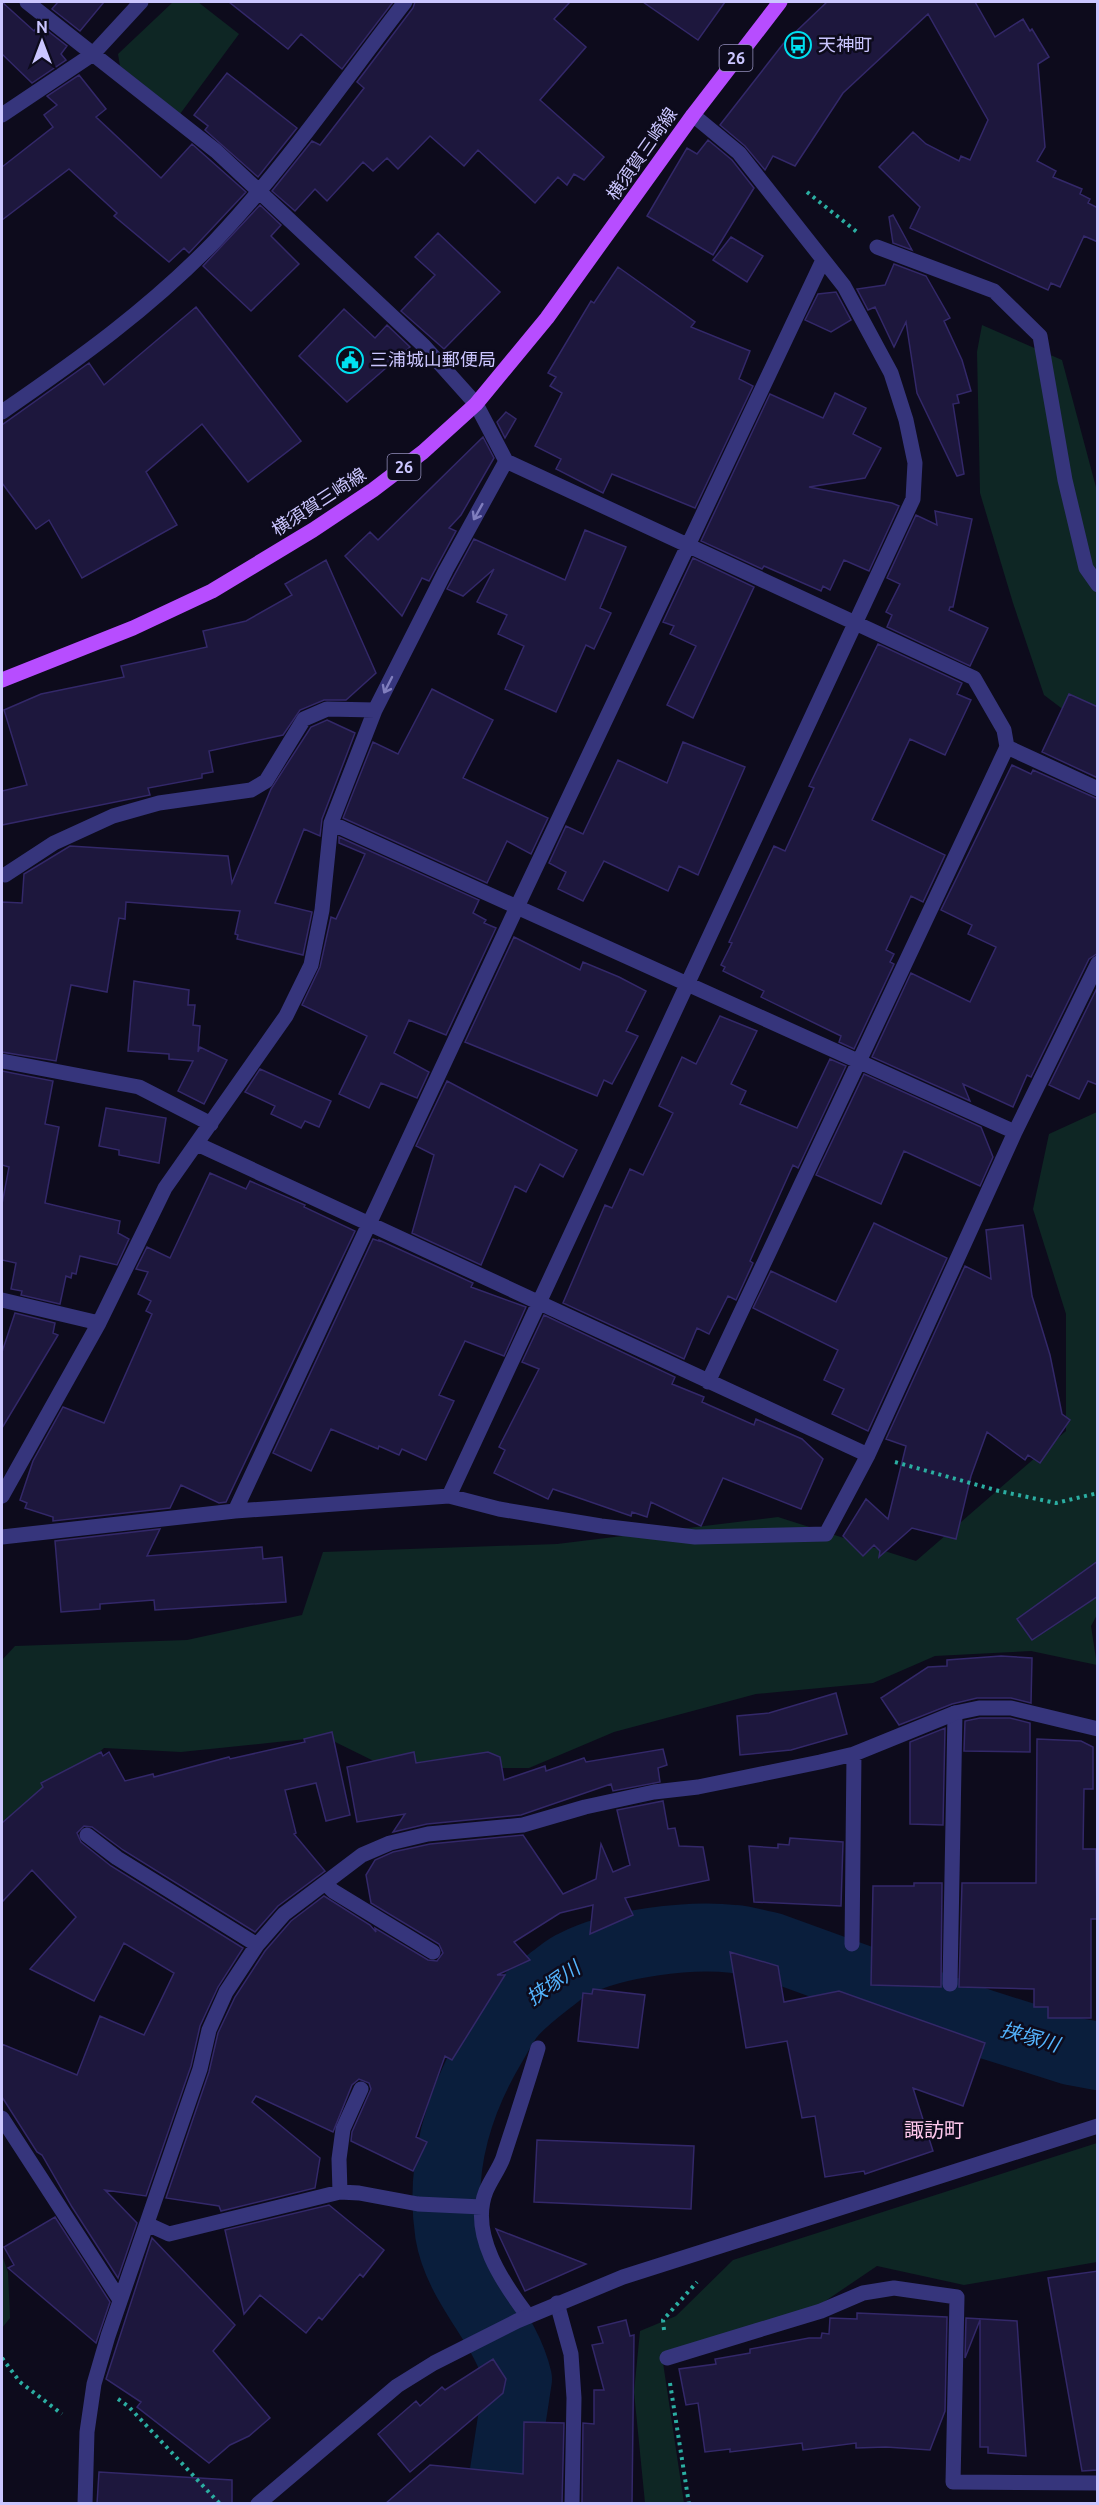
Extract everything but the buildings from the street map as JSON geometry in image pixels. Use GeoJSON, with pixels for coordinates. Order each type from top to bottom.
{"type":"FeatureCollection","features":[{"type":"Feature","properties":{"kind":"main road","name":"横須賀三崎線"},"geometry":{"type":"LineString","coordinates":[[2,680],[174,610],[247,571],[373,490],[423,452],[476,404],[547,318],[693,115],[780,2]]}},
{"type":"Feature","properties":{"kind":"street"},"geometry":{"type":"LineString","coordinates":[[27,2],[216,151],[424,346],[476,404],[506,460],[974,678],[1004,730],[1008,747],[708,1382]]}},
{"type":"Feature","properties":{"kind":"street"},"geometry":{"type":"LineString","coordinates":[[2,115],[93,54],[141,2]]}},
{"type":"Feature","properties":{"kind":"street"},"geometry":{"type":"LineString","coordinates":[[2,412],[111,336],[215,241],[260,190],[405,2]]}},
{"type":"Feature","properties":{"kind":"street"},"geometry":{"type":"LineString","coordinates":[[449,1496],[913,499],[915,463],[906,420],[891,373],[844,286],[739,153],[693,115]]}},
{"type":"Feature","properties":{"kind":"street"},"geometry":{"type":"LineString","coordinates":[[877,247],[994,291],[1040,336],[1065,480],[1086,568],[1098,585]]}},
{"type":"Feature","properties":{"kind":"street"},"geometry":{"type":"LineString","coordinates":[[235,1511],[823,260]]}},
{"type":"Feature","properties":{"kind":"street"},"geometry":{"type":"LineString","coordinates":[[2,1496],[99,1323],[165,1188],[286,1016],[311,965],[322,910],[331,823],[375,710],[446,570],[506,460]]}},
{"type":"Feature","properties":{"kind":"street"},"geometry":{"type":"LineString","coordinates":[[5,875],[54,843],[113,816],[159,803],[251,790],[266,781],[304,719],[327,709],[375,710]]}},
{"type":"Feature","properties":{"kind":"street"},"geometry":{"type":"LineString","coordinates":[[1008,747],[1098,789]]}},
{"type":"Feature","properties":{"kind":"street"},"geometry":{"type":"LineString","coordinates":[[331,823],[1015,1132]]}},
{"type":"Feature","properties":{"kind":"street"},"geometry":{"type":"LineString","coordinates":[[2,1537],[235,1511],[449,1496],[499,1509],[601,1526],[695,1538],[826,1534],[868,1455],[1015,1132],[1098,963]]}},
{"type":"Feature","properties":{"kind":"street"},"geometry":{"type":"LineString","coordinates":[[2,1061],[139,1088],[210,1124]]}},
{"type":"Feature","properties":{"kind":"street"},"geometry":{"type":"LineString","coordinates":[[197,1144],[868,1455]]}},
{"type":"Feature","properties":{"kind":"street"},"geometry":{"type":"LineString","coordinates":[[2,1300],[99,1323]]}},
{"type":"Feature","properties":{"kind":"street"},"geometry":{"type":"LineString","coordinates":[[85,2504],[87,2432],[94,2384],[120,2300],[200,2069],[210,2030],[226,1992],[257,1945],[284,1914],[362,1855],[390,1843],[428,1834],[523,1825],[585,1807],[654,1792],[698,1787],[854,1754],[955,1713],[979,1708],[1011,1708],[1098,1729]]}},
{"type":"Feature","properties":{"kind":"street"},"geometry":{"type":"LineString","coordinates":[[950,1984],[955,1713]]}},
{"type":"Feature","properties":{"kind":"street"},"geometry":{"type":"LineString","coordinates":[[852,1944],[854,1754]]}},
{"type":"Feature","properties":{"kind":"street"},"geometry":{"type":"LineString","coordinates":[[87,1835],[117,1858],[257,1945]]}},
{"type":"Feature","properties":{"kind":"street"},"geometry":{"type":"LineString","coordinates":[[325,1883],[333,1891],[433,1953]]}},
{"type":"Feature","properties":{"kind":"street"},"geometry":{"type":"LineString","coordinates":[[475,2206],[502,2162],[538,2048]]}},
{"type":"Feature","properties":{"kind":"street"},"geometry":{"type":"LineString","coordinates":[[340,2192],[339,2159],[343,2129],[361,2089]]}},
{"type":"Feature","properties":{"kind":"street"},"geometry":{"type":"LineString","coordinates":[[2,2118],[120,2300]]}},
{"type":"Feature","properties":{"kind":"street"},"geometry":{"type":"LineString","coordinates":[[258,2504],[397,2386],[434,2363],[557,2303],[622,2277],[679,2258],[1098,2126]]}},
{"type":"Feature","properties":{"kind":"street"},"geometry":{"type":"LineString","coordinates":[[147,2224],[169,2234],[340,2192],[434,2205],[475,2206]]}},
{"type":"Feature","properties":{"kind":"street"},"geometry":{"type":"LineString","coordinates":[[475,2206],[494,2261],[522,2319]]}},
{"type":"Feature","properties":{"kind":"street"},"geometry":{"type":"LineString","coordinates":[[667,2358],[821,2311],[863,2293],[894,2288],[957,2297],[953,2482],[1098,2483]]}},
{"type":"Feature","properties":{"kind":"street"},"geometry":{"type":"LineString","coordinates":[[557,2303],[571,2354],[574,2398],[572,2504]]}},
{"type":"Feature","properties":{"kind":"path"},"geometry":{"type":"LineString","coordinates":[[868,1455],[999,1491],[1056,1503],[1098,1493]]}},
{"type":"Feature","properties":{"kind":"path"},"geometry":{"type":"LineString","coordinates":[[663,2320],[689,2504]]}},
{"type":"Feature","properties":{"kind":"path"},"geometry":{"type":"LineString","coordinates":[[2,2358],[20,2382],[87,2432]]}},
{"type":"Feature","properties":{"kind":"path"},"geometry":{"type":"LineString","coordinates":[[94,2384],[128,2406],[220,2504]]}},
{"type":"Feature","properties":{"kind":"green space"},"geometry":{"type":"Polygon","coordinates":[[[173,2],[198,2],[239,34],[180,114],[120,66],[118,54],[173,2]]]}},
{"type":"Feature","properties":{"kind":"green space"},"geometry":{"type":"Polygon","coordinates":[[[982,325],[1062,360],[1097,491],[1097,735],[1044,695],[980,493],[977,352],[982,325]]]}},
{"type":"Feature","properties":{"kind":"green space"},"geometry":{"type":"Polygon","coordinates":[[[1097,1112],[1098,1613],[1091,1626],[1097,1665],[1031,1651],[935,1656],[873,1683],[756,1694],[614,1732],[529,1768],[388,1768],[325,1737],[181,1752],[104,1748],[35,1810],[2,1850],[2,1660],[15,1646],[187,1640],[302,1615],[323,1552],[557,1544],[778,1517],[916,1561],[1066,1431],[1066,1314],[1033,1209],[1049,1134],[1097,1112]]]}},
{"type":"Feature","properties":{"kind":"green space"},"geometry":{"type":"Polygon","coordinates":[[[1097,2143],[1097,2262],[964,2285],[877,2266],[818,2306],[662,2356],[684,2503],[645,2503],[634,2392],[640,2331],[676,2316],[733,2260],[1097,2143]]]}},
{"type":"Feature","properties":{"kind":"green space"},"geometry":{"type":"Polygon","coordinates":[[[2,2255],[8,2272],[10,2318],[2,2328],[2,2255]]]}},
{"type":"Feature","properties":{"kind":"waterway","name":"挟塚川"},"geometry":{"type":"LineString","coordinates":[[499,2504],[518,2379],[503,2342],[462,2272],[454,2253],[449,2233],[447,2208],[450,2160],[461,2112],[480,2067],[503,2026],[520,2005],[571,1965],[610,1951],[653,1942],[696,1938],[738,1940],[770,1946],[982,2023],[1071,2051],[1098,2056]]}},
{"type":"Feature","properties":{"kind":"place","name":"天神町"},"geometry":{"type":"Point","coordinates":[798,45]}},
{"type":"Feature","properties":{"kind":"place","name":"三浦城山郵便局"},"geometry":{"type":"Point","coordinates":[350,360]}},
{"type":"Feature","properties":{"kind":"district","name":"諏訪町"},"geometry":{"type":"Point","coordinates":[934,2130]}}]}
